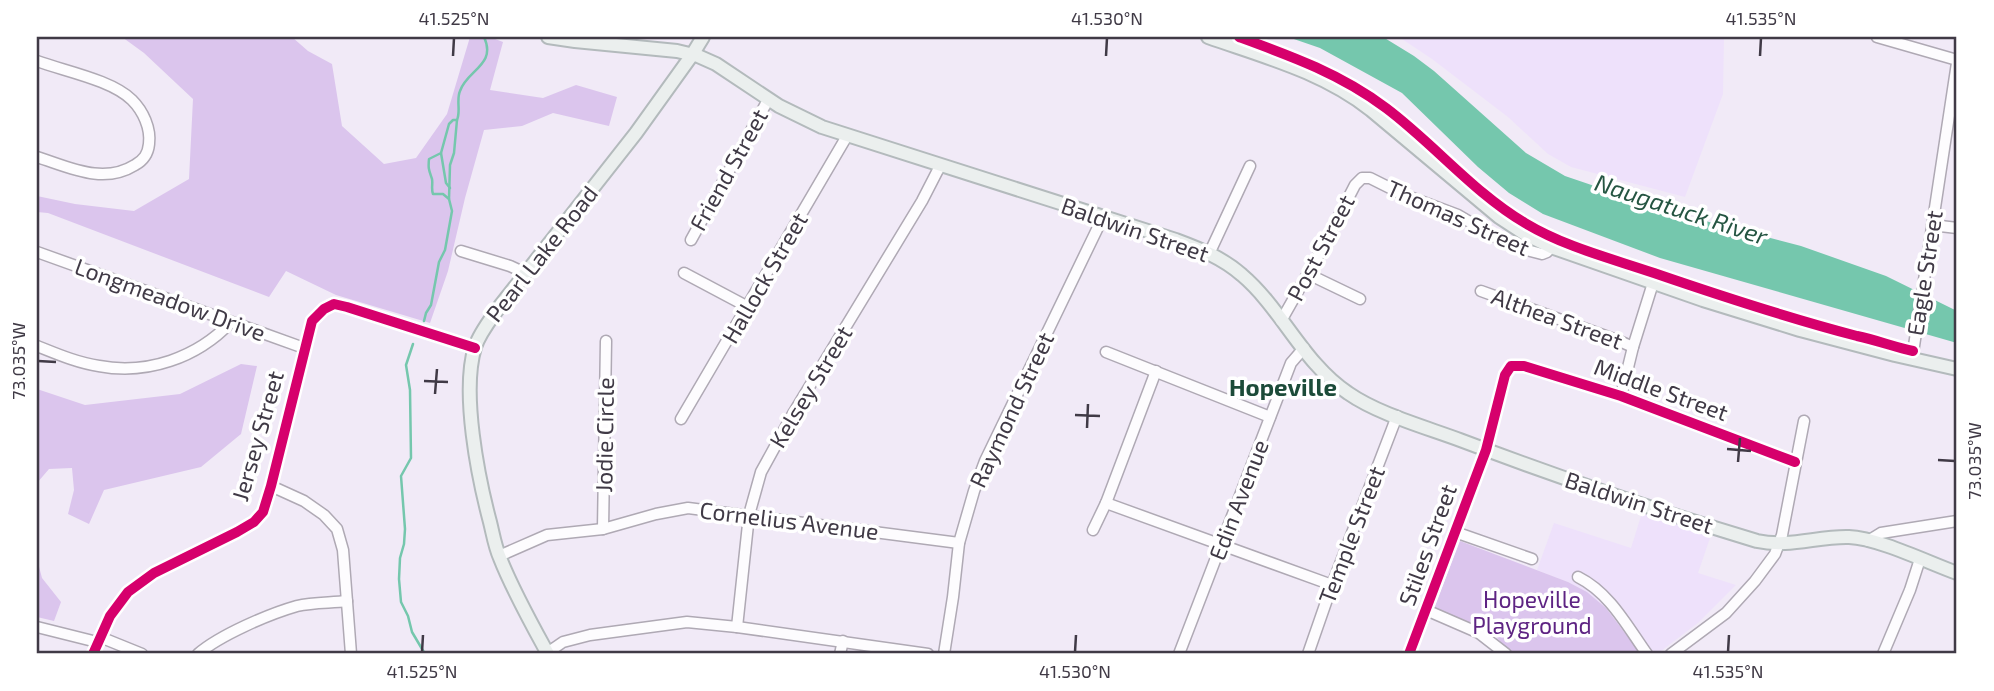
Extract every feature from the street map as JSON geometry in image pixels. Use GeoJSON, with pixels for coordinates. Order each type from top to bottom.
{"type":"FeatureCollection","features":[{"type":"Feature","properties":{"kind":"main road","name":"Baldwin Street"},"geometry":{"type":"LineString","coordinates":[[548,37],[692,54],[716,64],[768,100],[803,119],[847,136],[1176,240],[1209,254],[1247,279],[1327,376],[1348,393],[1397,416],[1486,450],[1553,475],[1757,541],[1779,544],[1849,537],[1868,541],[1957,573]]}},
{"type":"Feature","properties":{"kind":"main road","name":"Pearl Lake Road"},"geometry":{"type":"LineString","coordinates":[[548,654],[499,556],[477,461],[471,405],[471,373],[475,348],[482,332],[525,273],[636,133],[703,37]]}},
{"type":"Feature","properties":{"kind":"main road"},"geometry":{"type":"LineString","coordinates":[[1208,37],[1290,65],[1351,95],[1499,217],[1551,247],[1800,330],[1957,369]]}},
{"type":"Feature","properties":{"kind":"street"},"geometry":{"type":"LineString","coordinates":[[1877,37],[1957,62]]}},
{"type":"Feature","properties":{"kind":"street"},"geometry":{"type":"LineString","coordinates":[[37,61],[114,87],[132,100],[141,111],[148,125],[150,140],[148,153],[141,162],[127,171],[112,175],[92,175],[37,157]]}},
{"type":"Feature","properties":{"kind":"street","name":"Eagle Street"},"geometry":{"type":"LineString","coordinates":[[1912,359],[1957,62]]}},
{"type":"Feature","properties":{"kind":"street","name":"Friend Street"},"geometry":{"type":"LineString","coordinates":[[691,240],[768,100]]}},
{"type":"Feature","properties":{"kind":"street","name":"Hallock Street"},"geometry":{"type":"LineString","coordinates":[[681,419],[847,136]]}},
{"type":"Feature","properties":{"kind":"street","name":"Kelsey Street"},"geometry":{"type":"LineString","coordinates":[[737,627],[749,515],[761,472],[915,213],[940,166]]}},
{"type":"Feature","properties":{"kind":"street"},"geometry":{"type":"LineString","coordinates":[[1209,254],[1250,166]]}},
{"type":"Feature","properties":{"kind":"street","name":"Thomas Street"},"geometry":{"type":"LineString","coordinates":[[1362,178],[1370,178],[1402,194],[1458,215],[1519,248],[1542,254],[1551,247]]}},
{"type":"Feature","properties":{"kind":"street","name":"Post Street"},"geometry":{"type":"LineString","coordinates":[[1282,321],[1355,185],[1362,178]]}},
{"type":"Feature","properties":{"kind":"street","name":"Raymond Street"},"geometry":{"type":"LineString","coordinates":[[944,654],[959,543],[974,491],[985,461],[1102,217]]}},
{"type":"Feature","properties":{"kind":"street"},"geometry":{"type":"LineString","coordinates":[[1932,225],[1957,228]]}},
{"type":"Feature","properties":{"kind":"street"},"geometry":{"type":"LineString","coordinates":[[461,251],[525,273]]}},
{"type":"Feature","properties":{"kind":"street","name":"Longmeadow Drive"},"geometry":{"type":"LineString","coordinates":[[37,252],[304,348]]}},
{"type":"Feature","properties":{"kind":"street"},"geometry":{"type":"LineString","coordinates":[[684,273],[748,307]]}},
{"type":"Feature","properties":{"kind":"street"},"geometry":{"type":"LineString","coordinates":[[1308,274],[1360,299]]}},
{"type":"Feature","properties":{"kind":"street"},"geometry":{"type":"LineString","coordinates":[[1621,396],[1653,283]]}},
{"type":"Feature","properties":{"kind":"street","name":"Althea Street"},"geometry":{"type":"LineString","coordinates":[[1481,291],[1633,347]]}},
{"type":"Feature","properties":{"kind":"street","name":"Jersey Street"},"geometry":{"type":"LineString","coordinates":[[93,654],[110,616],[128,592],[154,573],[254,522],[263,512],[312,321],[324,309],[334,304],[475,348]]}},
{"type":"Feature","properties":{"kind":"street"},"geometry":{"type":"LineString","coordinates":[[37,346],[97,366],[145,368],[197,350],[217,337],[231,322]]}},
{"type":"Feature","properties":{"kind":"street","name":"Jodie Circle"},"geometry":{"type":"LineString","coordinates":[[603,529],[606,341]]}},
{"type":"Feature","properties":{"kind":"street","name":"Edin Avenue"},"geometry":{"type":"LineString","coordinates":[[1179,654],[1291,363],[1304,348]]}},
{"type":"Feature","properties":{"kind":"street"},"geometry":{"type":"LineString","coordinates":[[1106,352],[1270,416]]}},
{"type":"Feature","properties":{"kind":"street","name":"Middle Street"},"geometry":{"type":"LineString","coordinates":[[1511,366],[1524,366],[1621,396],[1795,462]]}},
{"type":"Feature","properties":{"kind":"street","name":"Stiles Street"},"geometry":{"type":"LineString","coordinates":[[1409,654],[1486,450],[1504,374],[1511,366]]}},
{"type":"Feature","properties":{"kind":"street"},"geometry":{"type":"LineString","coordinates":[[1093,530],[1156,372]]}},
{"type":"Feature","properties":{"kind":"street","name":"Temple Street"},"geometry":{"type":"LineString","coordinates":[[1308,654],[1397,416]]}},
{"type":"Feature","properties":{"kind":"street"},"geometry":{"type":"LineString","coordinates":[[1671,654],[1718,620],[1735,604],[1775,554],[1804,421]]}},
{"type":"Feature","properties":{"kind":"street"},"geometry":{"type":"LineString","coordinates":[[271,486],[304,501],[324,515],[337,529],[342,550],[351,654]]}},
{"type":"Feature","properties":{"kind":"street"},"geometry":{"type":"LineString","coordinates":[[1106,503],[1332,585]]}},
{"type":"Feature","properties":{"kind":"street","name":"Cornelius Avenue"},"geometry":{"type":"LineString","coordinates":[[499,556],[547,535],[603,529],[688,508],[959,543]]}},
{"type":"Feature","properties":{"kind":"street"},"geometry":{"type":"LineString","coordinates":[[1868,541],[1881,533],[1957,521]]}},
{"type":"Feature","properties":{"kind":"street"},"geometry":{"type":"LineString","coordinates":[[1455,532],[1532,559]]}},
{"type":"Feature","properties":{"kind":"street"},"geometry":{"type":"LineString","coordinates":[[1883,654],[1920,559]]}},
{"type":"Feature","properties":{"kind":"street"},"geometry":{"type":"LineString","coordinates":[[1578,577],[1590,583],[1609,602],[1647,654]]}},
{"type":"Feature","properties":{"kind":"street"},"geometry":{"type":"LineString","coordinates":[[198,654],[215,642],[278,613],[299,606],[347,601]]}},
{"type":"Feature","properties":{"kind":"street"},"geometry":{"type":"LineString","coordinates":[[1426,610],[1479,633],[1506,654]]}},
{"type":"Feature","properties":{"kind":"street"},"geometry":{"type":"LineString","coordinates":[[548,654],[563,642],[661,624],[687,622],[928,654]]}},
{"type":"Feature","properties":{"kind":"street"},"geometry":{"type":"LineString","coordinates":[[37,627],[98,640],[142,654]]}},
{"type":"Feature","properties":{"kind":"street"},"geometry":{"type":"LineString","coordinates":[[840,654],[843,641]]}},
{"type":"Feature","properties":{"kind":"shaded area"},"geometry":{"type":"Polygon","coordinates":[[[1288,37],[1383,37],[1434,71],[1526,153],[1565,176],[1671,212],[1801,246],[1886,276],[1957,311],[1957,343],[1660,258],[1543,214],[1509,193],[1478,167],[1402,93],[1320,48],[1288,37]]]}},
{"type":"Feature","properties":{"kind":"shaded area"},"geometry":{"type":"Polygon","coordinates":[[[1399,37],[1724,37],[1723,94],[1685,197],[1571,167],[1548,154],[1508,117],[1399,37]]]}},
{"type":"Feature","properties":{"kind":"shaded area"},"geometry":{"type":"Polygon","coordinates":[[[1642,513],[1711,535],[1698,573],[1736,585],[1699,622],[1657,654],[1641,654],[1606,608],[1587,592],[1537,570],[1554,523],[1631,548],[1642,513]]]}},
{"type":"Feature","properties":{"kind":"green space"},"geometry":{"type":"Polygon","coordinates":[[[122,37],[292,37],[308,51],[332,64],[342,126],[384,164],[416,158],[447,114],[470,37],[490,37],[503,42],[490,90],[543,98],[576,85],[617,97],[609,126],[553,113],[522,126],[484,130],[448,271],[430,323],[336,295],[286,271],[269,297],[48,213],[37,212],[37,196],[134,211],[189,179],[193,99],[144,53],[122,37]]]}},
{"type":"Feature","properties":{"kind":"green space"},"geometry":{"type":"Polygon","coordinates":[[[241,364],[257,366],[241,434],[201,467],[104,490],[89,524],[68,514],[74,490],[72,468],[49,469],[37,483],[37,389],[85,405],[180,394],[241,364]]]}},
{"type":"Feature","properties":{"kind":"green space","name":"Hopeville Playground"},"geometry":{"type":"Polygon","coordinates":[[[1460,541],[1568,582],[1587,592],[1606,608],[1641,654],[1512,654],[1488,632],[1434,608],[1460,541]]]}},
{"type":"Feature","properties":{"kind":"green space"},"geometry":{"type":"Polygon","coordinates":[[[37,559],[42,578],[61,602],[54,621],[37,617],[37,559]]]}},
{"type":"Feature","properties":{"kind":"waterway"},"geometry":{"type":"LineString","coordinates":[[424,321],[431,305],[452,211],[449,199],[443,194],[433,194],[429,159],[441,153],[449,124],[458,117],[460,91],[484,61],[487,54],[484,37]]}},
{"type":"Feature","properties":{"kind":"waterway"},"geometry":{"type":"LineString","coordinates":[[449,199],[450,165],[454,153],[457,120]]}},
{"type":"Feature","properties":{"kind":"waterway"},"geometry":{"type":"LineString","coordinates":[[441,153],[446,183],[450,188]]}},
{"type":"Feature","properties":{"kind":"waterway"},"geometry":{"type":"LineString","coordinates":[[413,344],[406,365],[410,390],[411,458],[401,476],[405,529],[399,579],[401,602],[412,632],[425,654]]}},
{"type":"Feature","properties":{"kind":"cycle path"},"geometry":{"type":"LineString","coordinates":[[1239,37],[1315,67],[1369,96],[1404,122],[1506,211],[1556,239],[1755,306],[1913,351]]}},
{"type":"Feature","properties":{"kind":"cycle path"},"geometry":{"type":"LineString","coordinates":[[93,654],[110,616],[128,592],[154,573],[254,522],[263,512],[312,321],[324,309],[334,304],[347,307],[475,348]]}},
{"type":"Feature","properties":{"kind":"cycle path"},"geometry":{"type":"LineString","coordinates":[[1409,654],[1486,450],[1505,375],[1511,366],[1524,366],[1621,396],[1795,462]]}},
{"type":"Feature","properties":{"kind":"district","name":"Hopeville"},"geometry":{"type":"Point","coordinates":[1283,388]}},
{"type":"Feature","properties":{"kind":"water label","name":"Naugatuck River"},"geometry":{"type":"Point","coordinates":[1681,210]}}]}
